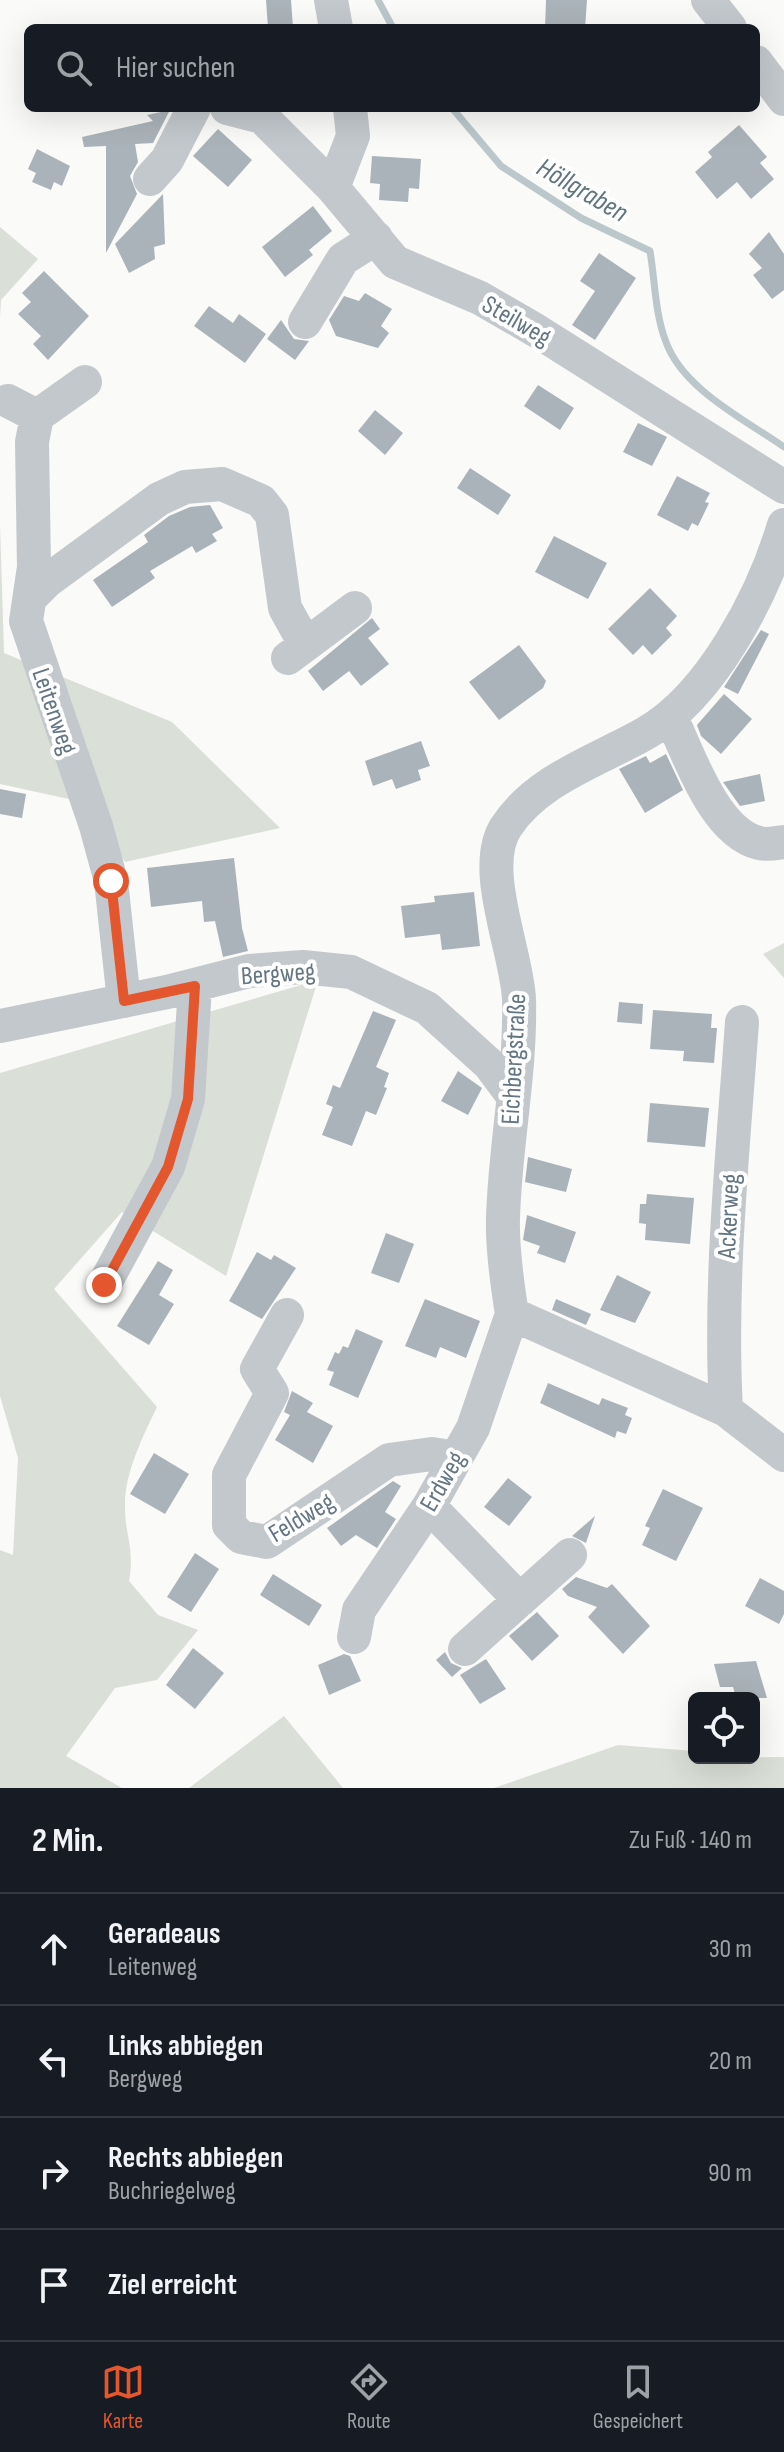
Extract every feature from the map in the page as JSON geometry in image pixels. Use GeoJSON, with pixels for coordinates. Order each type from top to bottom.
{"type":"FeatureCollection","features":[{"type":"Feature","properties":{"kind":"street"},"geometry":{"type":"LineString","coordinates":[[331,0],[335,24]]}},
{"type":"Feature","properties":{"kind":"street"},"geometry":{"type":"LineString","coordinates":[[708,0],[727,24]]}},
{"type":"Feature","properties":{"kind":"street"},"geometry":{"type":"LineString","coordinates":[[760,67],[784,99]]}},
{"type":"Feature","properties":{"kind":"street"},"geometry":{"type":"LineString","coordinates":[[150,179],[167,160],[192,112]]}},
{"type":"Feature","properties":{"kind":"street","name":"Steilweg"},"geometry":{"type":"LineString","coordinates":[[243,112],[262,117],[333,188],[395,262],[480,298],[526,324],[784,487]]}},
{"type":"Feature","properties":{"kind":"street"},"geometry":{"type":"LineString","coordinates":[[333,188],[353,136],[350,112]]}},
{"type":"Feature","properties":{"kind":"street"},"geometry":{"type":"LineString","coordinates":[[305,322],[343,259],[376,238]]}},
{"type":"Feature","properties":{"kind":"street","name":"Leitenweg"},"geometry":{"type":"LineString","coordinates":[[85,382],[22,408],[32,442],[35,518],[31,597],[26,621],[29,638],[96,826],[111,881],[124,1001]]}},
{"type":"Feature","properties":{"kind":"street"},"geometry":{"type":"LineString","coordinates":[[31,597],[47,581],[159,499],[185,487],[222,484],[261,501],[272,515],[285,608],[297,651],[355,608]]}},
{"type":"Feature","properties":{"kind":"street","name":"Eichbergstraße"},"geometry":{"type":"LineString","coordinates":[[512,1314],[503,1220],[519,1000],[496,873],[504,830],[538,795],[585,763],[671,717],[697,688],[751,605],[784,525]]}},
{"type":"Feature","properties":{"kind":"street"},"geometry":{"type":"LineString","coordinates":[[671,717],[704,788],[728,826],[759,843],[784,842]]}},
{"type":"Feature","properties":{"kind":"street","name":"Bergweg"},"geometry":{"type":"LineString","coordinates":[[1,1027],[195,986],[249,971],[303,967],[351,972],[427,1008],[490,1065],[513,1096]]}},
{"type":"Feature","properties":{"kind":"street"},"geometry":{"type":"LineString","coordinates":[[104,1285],[168,1167],[188,1099],[195,986]]}},
{"type":"Feature","properties":{"kind":"street","name":"Ackerweg"},"geometry":{"type":"LineString","coordinates":[[726,1410],[723,1334],[727,1219],[742,1022]]}},
{"type":"Feature","properties":{"kind":"street"},"geometry":{"type":"LineString","coordinates":[[512,1314],[726,1410],[784,1455]]}},
{"type":"Feature","properties":{"kind":"street","name":"Erdweg"},"geometry":{"type":"LineString","coordinates":[[354,1637],[359,1610],[429,1506],[473,1428],[512,1314]]}},
{"type":"Feature","properties":{"kind":"street","name":"Feldweg"},"geometry":{"type":"LineString","coordinates":[[287,1315],[257,1369],[272,1393],[229,1475],[229,1525],[241,1537],[267,1542],[389,1460],[432,1454],[456,1458]]}},
{"type":"Feature","properties":{"kind":"street"},"geometry":{"type":"LineString","coordinates":[[429,1506],[520,1600]]}},
{"type":"Feature","properties":{"kind":"street"},"geometry":{"type":"LineString","coordinates":[[465,1649],[570,1555]]}},
{"type":"Feature","properties":{"kind":"shaded area"},"geometry":{"type":"Polygon","coordinates":[[[0,227],[38,259],[1,300],[0,317],[0,227]]]}},
{"type":"Feature","properties":{"kind":"shaded area"},"geometry":{"type":"Polygon","coordinates":[[[0,524],[4,653],[172,722],[280,828],[125,862],[87,803],[0,784],[0,524]]]}},
{"type":"Feature","properties":{"kind":"shaded area"},"geometry":{"type":"Polygon","coordinates":[[[784,943],[784,978],[763,954],[784,943]]]}},
{"type":"Feature","properties":{"kind":"shaded area"},"geometry":{"type":"Polygon","coordinates":[[[318,980],[226,1276],[122,1212],[54,1289],[157,1407],[135,1456],[126,1494],[125,1517],[131,1560],[129,1581],[158,1615],[198,1630],[157,1680],[115,1688],[66,1756],[122,1788],[0,1788],[0,1550],[13,1555],[18,1458],[0,1396],[0,1073],[318,980]]]}},
{"type":"Feature","properties":{"kind":"shaded area"},"geometry":{"type":"Polygon","coordinates":[[[284,1716],[343,1788],[189,1788],[284,1716]]]}},
{"type":"Feature","properties":{"kind":"shaded area"},"geometry":{"type":"Polygon","coordinates":[[[618,1745],[688,1751],[688,1764],[760,1764],[760,1757],[784,1757],[784,1788],[494,1788],[618,1745]]]}},
{"type":"Feature","properties":{"kind":"building"},"geometry":{"type":"Polygon","coordinates":[[[266,0],[291,0],[293,24],[268,24],[266,0]]]}},
{"type":"Feature","properties":{"kind":"building"},"geometry":{"type":"Polygon","coordinates":[[[546,0],[587,0],[585,24],[545,24],[546,0]]]}},
{"type":"Feature","properties":{"kind":"building"},"geometry":{"type":"Polygon","coordinates":[[[169,112],[153,143],[135,144],[138,162],[130,176],[137,194],[106,253],[106,146],[84,147],[82,137],[153,121],[147,115],[169,112]]]}},
{"type":"Feature","properties":{"kind":"building"},"geometry":{"type":"Polygon","coordinates":[[[739,125],[767,157],[760,163],[774,179],[751,199],[737,182],[717,199],[695,172],[712,157],[708,152],[739,125]]]}},
{"type":"Feature","properties":{"kind":"building"},"geometry":{"type":"Polygon","coordinates":[[[218,129],[252,160],[228,187],[193,156],[218,129]]]}},
{"type":"Feature","properties":{"kind":"building"},"geometry":{"type":"Polygon","coordinates":[[[37,149],[70,166],[62,186],[54,182],[51,190],[32,182],[36,173],[28,169],[37,149]]]}},
{"type":"Feature","properties":{"kind":"building"},"geometry":{"type":"Polygon","coordinates":[[[372,156],[421,159],[419,189],[409,188],[408,202],[379,200],[380,184],[370,183],[372,156]]]}},
{"type":"Feature","properties":{"kind":"building"},"geometry":{"type":"Polygon","coordinates":[[[163,194],[165,244],[154,247],[155,259],[129,273],[115,244],[163,194]]]}},
{"type":"Feature","properties":{"kind":"building"},"geometry":{"type":"Polygon","coordinates":[[[313,206],[332,231],[309,250],[313,255],[285,277],[262,247],[313,206]]]}},
{"type":"Feature","properties":{"kind":"building"},"geometry":{"type":"Polygon","coordinates":[[[769,232],[784,254],[784,290],[772,299],[753,275],[762,268],[749,254],[769,232]]]}},
{"type":"Feature","properties":{"kind":"building"},"geometry":{"type":"Polygon","coordinates":[[[599,253],[636,278],[595,340],[572,325],[595,291],[580,281],[599,253]]]}},
{"type":"Feature","properties":{"kind":"building"},"geometry":{"type":"Polygon","coordinates":[[[44,271],[89,316],[48,360],[33,344],[41,336],[18,314],[31,302],[22,293],[44,271]]]}},
{"type":"Feature","properties":{"kind":"building"},"geometry":{"type":"Polygon","coordinates":[[[365,293],[392,309],[381,326],[389,333],[378,348],[336,336],[329,320],[344,296],[359,301],[365,293]]]}},
{"type":"Feature","properties":{"kind":"building"},"geometry":{"type":"Polygon","coordinates":[[[209,306],[233,323],[239,314],[266,334],[245,363],[194,326],[209,306]]]}},
{"type":"Feature","properties":{"kind":"building"},"geometry":{"type":"Polygon","coordinates":[[[281,320],[294,339],[309,341],[295,360],[267,339],[281,320]]]}},
{"type":"Feature","properties":{"kind":"building"},"geometry":{"type":"Polygon","coordinates":[[[538,385],[574,408],[560,430],[524,406],[538,385]]]}},
{"type":"Feature","properties":{"kind":"building"},"geometry":{"type":"Polygon","coordinates":[[[375,410],[403,433],[385,455],[358,431],[375,410]]]}},
{"type":"Feature","properties":{"kind":"building"},"geometry":{"type":"Polygon","coordinates":[[[638,423],[667,437],[652,466],[623,452],[638,423]]]}},
{"type":"Feature","properties":{"kind":"building"},"geometry":{"type":"Polygon","coordinates":[[[470,468],[511,495],[498,515],[457,488],[470,468]]]}},
{"type":"Feature","properties":{"kind":"building"},"geometry":{"type":"Polygon","coordinates":[[[677,476],[710,493],[705,502],[709,503],[698,526],[692,523],[688,531],[657,515],[677,476]]]}},
{"type":"Feature","properties":{"kind":"building"},"geometry":{"type":"Polygon","coordinates":[[[210,505],[223,528],[212,534],[217,541],[196,553],[192,546],[150,571],[155,578],[112,607],[93,580],[148,542],[144,535],[169,516],[190,507],[210,505]]]}},
{"type":"Feature","properties":{"kind":"building"},"geometry":{"type":"Polygon","coordinates":[[[554,536],[607,563],[588,599],[535,572],[554,536]]]}},
{"type":"Feature","properties":{"kind":"building"},"geometry":{"type":"Polygon","coordinates":[[[650,588],[677,616],[666,628],[672,635],[652,655],[643,645],[633,655],[608,629],[650,588]]]}},
{"type":"Feature","properties":{"kind":"building"},"geometry":{"type":"Polygon","coordinates":[[[372,618],[380,629],[368,638],[389,664],[361,686],[349,671],[323,691],[308,671],[372,618]]]}},
{"type":"Feature","properties":{"kind":"building"},"geometry":{"type":"Polygon","coordinates":[[[761,630],[769,634],[738,694],[724,687],[761,630]]]}},
{"type":"Feature","properties":{"kind":"building"},"geometry":{"type":"Polygon","coordinates":[[[519,645],[546,681],[543,688],[499,720],[469,682],[519,645]]]}},
{"type":"Feature","properties":{"kind":"building"},"geometry":{"type":"Polygon","coordinates":[[[724,694],[752,719],[721,754],[701,736],[697,725],[724,694]]]}},
{"type":"Feature","properties":{"kind":"building"},"geometry":{"type":"Polygon","coordinates":[[[421,741],[430,766],[418,770],[421,780],[396,789],[392,779],[373,786],[365,761],[421,741]]]}},
{"type":"Feature","properties":{"kind":"building"},"geometry":{"type":"Polygon","coordinates":[[[666,754],[683,790],[645,813],[619,769],[646,756],[650,763],[666,754]]]}},
{"type":"Feature","properties":{"kind":"building"},"geometry":{"type":"Polygon","coordinates":[[[760,774],[765,801],[740,806],[723,782],[760,774]]]}},
{"type":"Feature","properties":{"kind":"building"},"geometry":{"type":"Polygon","coordinates":[[[0,789],[26,794],[22,818],[0,814],[0,789]]]}},
{"type":"Feature","properties":{"kind":"building"},"geometry":{"type":"Polygon","coordinates":[[[234,858],[242,928],[248,951],[223,957],[215,921],[204,922],[202,901],[151,907],[147,868],[234,858]]]}},
{"type":"Feature","properties":{"kind":"building"},"geometry":{"type":"Polygon","coordinates":[[[474,892],[480,946],[442,950],[440,934],[405,938],[401,906],[435,902],[434,896],[474,892]]]}},
{"type":"Feature","properties":{"kind":"building"},"geometry":{"type":"Polygon","coordinates":[[[619,1002],[643,1004],[642,1024],[617,1022],[619,1002]]]}},
{"type":"Feature","properties":{"kind":"building"},"geometry":{"type":"Polygon","coordinates":[[[653,1010],[712,1014],[711,1028],[717,1028],[714,1063],[683,1061],[684,1051],[650,1049],[653,1010]]]}},
{"type":"Feature","properties":{"kind":"building"},"geometry":{"type":"Polygon","coordinates":[[[373,1011],[396,1020],[376,1067],[389,1073],[384,1087],[387,1088],[376,1115],[366,1111],[352,1146],[322,1135],[333,1107],[326,1104],[333,1085],[340,1088],[373,1011]]]}},
{"type":"Feature","properties":{"kind":"building"},"geometry":{"type":"Polygon","coordinates":[[[458,1071],[482,1088],[468,1115],[441,1101],[458,1071]]]}},
{"type":"Feature","properties":{"kind":"building"},"geometry":{"type":"Polygon","coordinates":[[[650,1103],[709,1108],[705,1147],[647,1142],[650,1103]]]}},
{"type":"Feature","properties":{"kind":"building"},"geometry":{"type":"Polygon","coordinates":[[[528,1157],[572,1169],[566,1192],[525,1182],[528,1157]]]}},
{"type":"Feature","properties":{"kind":"building"},"geometry":{"type":"Polygon","coordinates":[[[647,1194],[694,1198],[690,1244],[645,1240],[646,1224],[639,1223],[640,1204],[646,1204],[647,1194]]]}},
{"type":"Feature","properties":{"kind":"building"},"geometry":{"type":"Polygon","coordinates":[[[527,1215],[576,1232],[565,1263],[537,1253],[540,1246],[523,1240],[527,1215]]]}},
{"type":"Feature","properties":{"kind":"building"},"geometry":{"type":"Polygon","coordinates":[[[386,1233],[414,1244],[399,1283],[371,1273],[386,1233]]]}},
{"type":"Feature","properties":{"kind":"building"},"geometry":{"type":"Polygon","coordinates":[[[257,1252],[271,1260],[274,1255],[296,1268],[262,1319],[229,1301],[257,1252]]]}},
{"type":"Feature","properties":{"kind":"building"},"geometry":{"type":"Polygon","coordinates":[[[158,1261],[173,1270],[159,1295],[174,1304],[149,1345],[117,1326],[158,1261]]]}},
{"type":"Feature","properties":{"kind":"building"},"geometry":{"type":"Polygon","coordinates":[[[617,1275],[651,1292],[635,1323],[600,1310],[617,1275]]]}},
{"type":"Feature","properties":{"kind":"building"},"geometry":{"type":"Polygon","coordinates":[[[425,1299],[480,1321],[466,1358],[440,1347],[436,1358],[405,1346],[425,1299]]]}},
{"type":"Feature","properties":{"kind":"building"},"geometry":{"type":"Polygon","coordinates":[[[556,1299],[591,1314],[586,1325],[552,1310],[556,1299]]]}},
{"type":"Feature","properties":{"kind":"building"},"geometry":{"type":"Polygon","coordinates":[[[356,1329],[383,1341],[358,1398],[329,1385],[334,1372],[327,1370],[335,1352],[339,1354],[343,1346],[348,1348],[356,1329]]]}},
{"type":"Feature","properties":{"kind":"building"},"geometry":{"type":"Polygon","coordinates":[[[548,1383],[599,1405],[602,1398],[628,1408],[625,1415],[632,1418],[626,1434],[617,1431],[615,1438],[540,1403],[548,1383]]]}},
{"type":"Feature","properties":{"kind":"building"},"geometry":{"type":"Polygon","coordinates":[[[292,1391],[313,1403],[307,1412],[333,1426],[313,1463],[275,1440],[290,1415],[284,1412],[292,1391]]]}},
{"type":"Feature","properties":{"kind":"building"},"geometry":{"type":"Polygon","coordinates":[[[154,1453],[189,1474],[165,1514],[130,1494],[154,1453]]]}},
{"type":"Feature","properties":{"kind":"building"},"geometry":{"type":"Polygon","coordinates":[[[508,1478],[532,1497],[509,1526],[484,1507],[508,1478]]]}},
{"type":"Feature","properties":{"kind":"building"},"geometry":{"type":"Polygon","coordinates":[[[393,1481],[401,1486],[385,1512],[396,1519],[377,1548],[356,1535],[341,1546],[327,1528],[393,1481]]]}},
{"type":"Feature","properties":{"kind":"building"},"geometry":{"type":"Polygon","coordinates":[[[663,1489],[703,1508],[676,1561],[642,1545],[650,1528],[645,1526],[663,1489]]]}},
{"type":"Feature","properties":{"kind":"building"},"geometry":{"type":"Polygon","coordinates":[[[595,1516],[586,1543],[572,1536],[595,1516]]]}},
{"type":"Feature","properties":{"kind":"building"},"geometry":{"type":"Polygon","coordinates":[[[195,1553],[219,1569],[191,1612],[167,1597],[195,1553]]]}},
{"type":"Feature","properties":{"kind":"building"},"geometry":{"type":"Polygon","coordinates":[[[273,1574],[322,1605],[309,1626],[260,1595],[273,1574]]]}},
{"type":"Feature","properties":{"kind":"building"},"geometry":{"type":"Polygon","coordinates":[[[576,1577],[607,1588],[612,1584],[650,1626],[623,1654],[588,1617],[597,1607],[568,1596],[562,1589],[576,1577]]]}},
{"type":"Feature","properties":{"kind":"building"},"geometry":{"type":"Polygon","coordinates":[[[760,1578],[784,1591],[784,1614],[779,1624],[745,1606],[760,1578]]]}},
{"type":"Feature","properties":{"kind":"building"},"geometry":{"type":"Polygon","coordinates":[[[537,1612],[559,1636],[532,1661],[509,1636],[537,1612]]]}},
{"type":"Feature","properties":{"kind":"building"},"geometry":{"type":"Polygon","coordinates":[[[193,1648],[224,1673],[195,1709],[166,1685],[193,1648]]]}},
{"type":"Feature","properties":{"kind":"building"},"geometry":{"type":"Polygon","coordinates":[[[445,1652],[451,1663],[462,1668],[452,1677],[436,1660],[445,1652]]]}},
{"type":"Feature","properties":{"kind":"building"},"geometry":{"type":"Polygon","coordinates":[[[344,1654],[350,1656],[361,1681],[329,1695],[318,1665],[344,1654]]]}},
{"type":"Feature","properties":{"kind":"building"},"geometry":{"type":"Polygon","coordinates":[[[486,1659],[506,1689],[480,1704],[460,1675],[486,1659]]]}},
{"type":"Feature","properties":{"kind":"building"},"geometry":{"type":"Polygon","coordinates":[[[756,1661],[767,1698],[760,1698],[760,1692],[734,1692],[733,1687],[720,1687],[714,1664],[756,1661]]]}},
{"type":"Feature","properties":{"kind":"waterway","name":"Höllgraben"},"geometry":{"type":"LineString","coordinates":[[378,0],[391,24]]}},
{"type":"Feature","properties":{"kind":"waterway","name":"Höllgraben"},"geometry":{"type":"LineString","coordinates":[[455,112],[501,166],[581,218],[650,251],[660,320],[674,359],[716,402],[784,447]]}},
{"type":"Feature","properties":{"kind":"route"},"geometry":{"type":"LineString","coordinates":[[104,1285],[168,1167],[188,1099],[195,986],[124,1001],[119,978],[111,881]]}}]}
